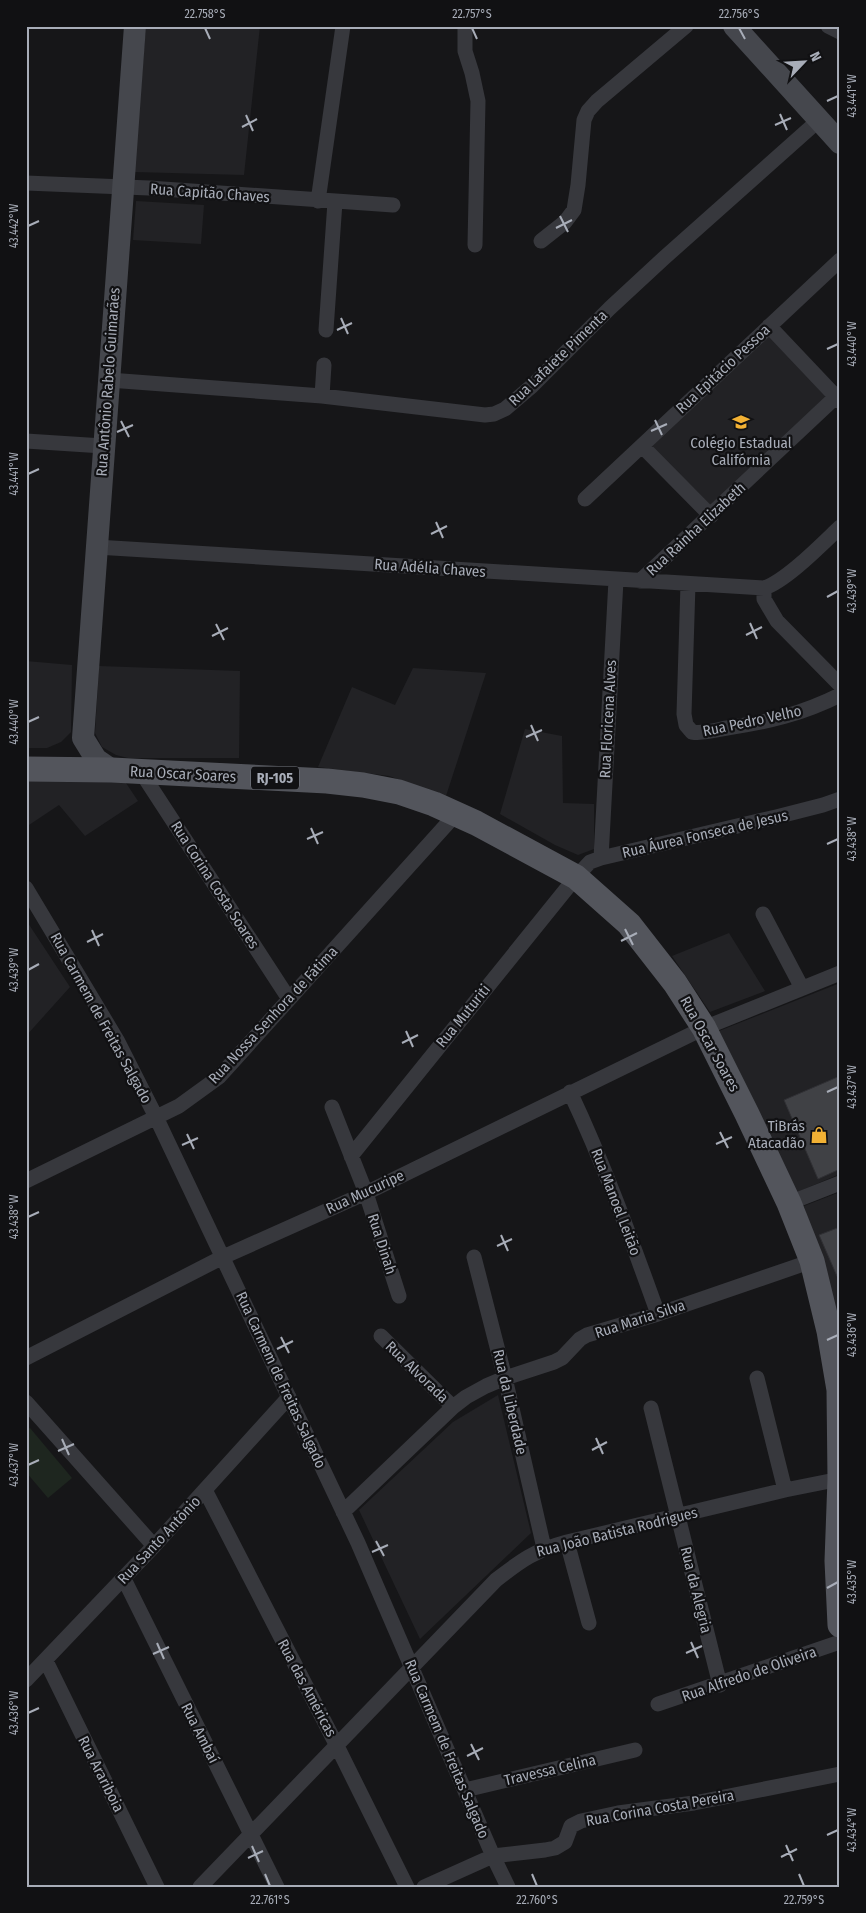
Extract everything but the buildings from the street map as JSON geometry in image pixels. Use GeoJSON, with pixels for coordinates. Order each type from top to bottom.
{"type":"FeatureCollection","features":[{"type":"Feature","properties":{"kind":"main road","name":"Rua Antônio Rabelo Guimarães"},"geometry":{"type":"LineString","coordinates":[[83,738],[135,26]]}},
{"type":"Feature","properties":{"kind":"main road"},"geometry":{"type":"LineString","coordinates":[[743,31],[840,143]]}},
{"type":"Feature","properties":{"kind":"main road"},"geometry":{"type":"LineString","coordinates":[[54,769],[72,753],[83,738],[96,758],[112,770]]}},
{"type":"Feature","properties":{"kind":"main road","name":"Rua Oscar Soares"},"geometry":{"type":"LineString","coordinates":[[26,769],[112,770],[327,781],[399,792],[476,823],[576,877],[629,924],[675,983],[704,1028],[789,1203],[812,1261],[829,1331],[839,1390],[840,1479],[838,1560],[840,1625]]}},
{"type":"Feature","properties":{"kind":"street"},"geometry":{"type":"LineString","coordinates":[[318,200],[343,26]]}},
{"type":"Feature","properties":{"kind":"street"},"geometry":{"type":"LineString","coordinates":[[465,26],[465,51],[474,79],[478,101],[474,245]]}},
{"type":"Feature","properties":{"kind":"street"},"geometry":{"type":"LineString","coordinates":[[541,241],[565,222],[574,210],[582,132],[588,111],[604,95],[686,26]]}},
{"type":"Feature","properties":{"kind":"street"},"geometry":{"type":"LineString","coordinates":[[828,26],[840,32]]}},
{"type":"Feature","properties":{"kind":"street","name":"Rua Lafaiete Pimenta"},"geometry":{"type":"LineString","coordinates":[[109,380],[322,396],[484,415],[494,414],[505,409],[532,386],[610,308],[819,120]]}},
{"type":"Feature","properties":{"kind":"street","name":"Rua Capitão Chaves"},"geometry":{"type":"LineString","coordinates":[[26,183],[122,187],[393,205]]}},
{"type":"Feature","properties":{"kind":"street"},"geometry":{"type":"LineString","coordinates":[[326,330],[335,202]]}},
{"type":"Feature","properties":{"kind":"street","name":"Rua Epitácio Pessoa"},"geometry":{"type":"LineString","coordinates":[[585,499],[840,260]]}},
{"type":"Feature","properties":{"kind":"street"},"geometry":{"type":"LineString","coordinates":[[769,326],[838,397]]}},
{"type":"Feature","properties":{"kind":"street"},"geometry":{"type":"LineString","coordinates":[[322,396],[324,365]]}},
{"type":"Feature","properties":{"kind":"street","name":"Rua Rainha Elizabeth"},"geometry":{"type":"LineString","coordinates":[[640,581],[838,397]]}},
{"type":"Feature","properties":{"kind":"street"},"geometry":{"type":"LineString","coordinates":[[26,441],[103,446]]}},
{"type":"Feature","properties":{"kind":"street"},"geometry":{"type":"LineString","coordinates":[[642,446],[711,516]]}},
{"type":"Feature","properties":{"kind":"street"},"geometry":{"type":"LineString","coordinates":[[837,534],[773,586],[764,588],[764,599],[776,621],[840,685]]}},
{"type":"Feature","properties":{"kind":"street","name":"Rua Adélia Chaves"},"geometry":{"type":"LineString","coordinates":[[96,547],[764,588]]}},
{"type":"Feature","properties":{"kind":"street","name":"Rua Floricena Alves"},"geometry":{"type":"LineString","coordinates":[[601,858],[616,580]]}},
{"type":"Feature","properties":{"kind":"street","name":"Rua Pedro Velho"},"geometry":{"type":"LineString","coordinates":[[688,584],[684,714],[686,725],[692,732],[705,732],[793,715],[840,695]]}},
{"type":"Feature","properties":{"kind":"street","name":"Rua Corina Costa Soares"},"geometry":{"type":"LineString","coordinates":[[141,772],[289,999]]}},
{"type":"Feature","properties":{"kind":"street","name":"Rua Áurea Fonseca de Jesus"},"geometry":{"type":"LineString","coordinates":[[576,877],[590,862],[601,858],[776,817],[840,799]]}},
{"type":"Feature","properties":{"kind":"street","name":"Rua Nossa Senhora de Fátima"},"geometry":{"type":"LineString","coordinates":[[26,1181],[156,1117],[197,1094],[219,1078],[456,814]]}},
{"type":"Feature","properties":{"kind":"street","name":"Rua Muturiti"},"geometry":{"type":"LineString","coordinates":[[351,1156],[576,877]]}},
{"type":"Feature","properties":{"kind":"street","name":"Rua Carmem de Freitas Salgado"},"geometry":{"type":"LineString","coordinates":[[26,888],[117,1040],[156,1117],[343,1512],[508,1887]]}},
{"type":"Feature","properties":{"kind":"street"},"geometry":{"type":"LineString","coordinates":[[763,914],[802,988]]}},
{"type":"Feature","properties":{"kind":"street","name":"Rua Mucuripe"},"geometry":{"type":"LineString","coordinates":[[26,1358],[223,1257],[366,1193],[704,1028],[840,973]]}},
{"type":"Feature","properties":{"kind":"street","name":"Rua Manoel Leitão"},"geometry":{"type":"LineString","coordinates":[[570,1092],[588,1129],[616,1198],[658,1314]]}},
{"type":"Feature","properties":{"kind":"street","name":"Rua Dinah"},"geometry":{"type":"LineString","coordinates":[[332,1107],[366,1193],[399,1296]]}},
{"type":"Feature","properties":{"kind":"street"},"geometry":{"type":"LineString","coordinates":[[789,1203],[840,1183]]}},
{"type":"Feature","properties":{"kind":"street","name":"Rua da Liberdade"},"geometry":{"type":"LineString","coordinates":[[474,1257],[505,1378],[544,1548]]}},
{"type":"Feature","properties":{"kind":"street","name":"Rua Maria Silva"},"geometry":{"type":"LineString","coordinates":[[343,1512],[453,1407],[466,1397],[505,1378],[562,1358],[580,1339],[587,1335],[658,1314],[812,1261]]}},
{"type":"Feature","properties":{"kind":"street","name":"Rua Alvorada"},"geometry":{"type":"LineString","coordinates":[[380,1336],[453,1407]]}},
{"type":"Feature","properties":{"kind":"street"},"geometry":{"type":"LineString","coordinates":[[757,1378],[785,1490]]}},
{"type":"Feature","properties":{"kind":"street","name":"Rua Santo Antônio"},"geometry":{"type":"LineString","coordinates":[[28,1675],[46,1661],[124,1579],[289,1397]]}},
{"type":"Feature","properties":{"kind":"street"},"geometry":{"type":"LineString","coordinates":[[26,1402],[154,1546]]}},
{"type":"Feature","properties":{"kind":"street","name":"Rua da Alegria"},"geometry":{"type":"LineString","coordinates":[[651,1408],[720,1685]]}},
{"type":"Feature","properties":{"kind":"street","name":"Rua João Batista Rodrigues"},"geometry":{"type":"LineString","coordinates":[[200,1887],[496,1580],[529,1555],[544,1548],[567,1542],[785,1490],[840,1479]]}},
{"type":"Feature","properties":{"kind":"street","name":"Rua das Américas"},"geometry":{"type":"LineString","coordinates":[[205,1490],[337,1746],[407,1887]]}},
{"type":"Feature","properties":{"kind":"street"},"geometry":{"type":"LineString","coordinates":[[567,1542],[589,1623]]}},
{"type":"Feature","properties":{"kind":"street","name":"Rua Ambaí"},"geometry":{"type":"LineString","coordinates":[[124,1579],[277,1887]]}},
{"type":"Feature","properties":{"kind":"street","name":"Rua Alfredo de Oliveira"},"geometry":{"type":"LineString","coordinates":[[658,1704],[720,1685],[840,1642]]}},
{"type":"Feature","properties":{"kind":"street","name":"Rua Arariboia"},"geometry":{"type":"LineString","coordinates":[[46,1661],[157,1887]]}},
{"type":"Feature","properties":{"kind":"street","name":"Travessa Celina"},"geometry":{"type":"LineString","coordinates":[[465,1790],[635,1750]]}},
{"type":"Feature","properties":{"kind":"street","name":"Rua Corina Costa Pereira"},"geometry":{"type":"LineString","coordinates":[[424,1887],[493,1856],[555,1848],[565,1842],[570,1826],[581,1821],[694,1803],[840,1774]]}},
{"type":"Feature","properties":{"kind":"shaded area"},"geometry":{"type":"Polygon","coordinates":[[[146,26],[260,26],[244,175],[134,172],[146,26]]]}},
{"type":"Feature","properties":{"kind":"shaded area"},"geometry":{"type":"Polygon","coordinates":[[[136,201],[204,205],[201,244],[133,240],[136,201]]]}},
{"type":"Feature","properties":{"kind":"shaded area","name":"Colégio Estadual Califórnia"},"geometry":{"type":"Polygon","coordinates":[[[769,331],[830,399],[717,514],[651,446],[769,331]]]}},
{"type":"Feature","properties":{"kind":"shaded area"},"geometry":{"type":"Polygon","coordinates":[[[26,661],[72,665],[71,732],[61,742],[47,748],[26,748],[26,661]]]}},
{"type":"Feature","properties":{"kind":"shaded area"},"geometry":{"type":"Polygon","coordinates":[[[99,666],[240,671],[239,758],[128,758],[116,755],[102,747],[95,733],[99,666]]]}},
{"type":"Feature","properties":{"kind":"shaded area"},"geometry":{"type":"Polygon","coordinates":[[[413,668],[486,673],[446,796],[389,776],[318,767],[352,687],[395,705],[413,668]]]}},
{"type":"Feature","properties":{"kind":"shaded area"},"geometry":{"type":"Polygon","coordinates":[[[525,729],[562,736],[563,803],[594,804],[594,849],[578,855],[555,845],[500,814],[525,729]]]}},
{"type":"Feature","properties":{"kind":"shaded area"},"geometry":{"type":"Polygon","coordinates":[[[26,780],[124,780],[138,801],[85,836],[59,805],[26,827],[26,780]]]}},
{"type":"Feature","properties":{"kind":"shaded area"},"geometry":{"type":"Polygon","coordinates":[[[26,920],[70,987],[26,1036],[26,920]]]}},
{"type":"Feature","properties":{"kind":"shaded area"},"geometry":{"type":"Polygon","coordinates":[[[729,933],[765,991],[710,1012],[672,956],[729,933]]]}},
{"type":"Feature","properties":{"kind":"shaded area"},"geometry":{"type":"Polygon","coordinates":[[[840,983],[840,1174],[795,1193],[719,1031],[840,983]]]}},
{"type":"Feature","properties":{"kind":"shaded area"},"geometry":{"type":"Polygon","coordinates":[[[840,1192],[840,1347],[838,1328],[804,1206],[840,1192]]]}},
{"type":"Feature","properties":{"kind":"shaded area"},"geometry":{"type":"Polygon","coordinates":[[[498,1395],[531,1533],[420,1639],[359,1510],[453,1422],[498,1395]]]}},
{"type":"Feature","properties":{"kind":"shaded area"},"geometry":{"type":"Polygon","coordinates":[[[30,1428],[72,1478],[48,1498],[26,1472],[26,1431],[30,1428]]]}},
{"type":"Feature","properties":{"kind":"place","name":"Colégio Estadual Califórnia"},"geometry":{"type":"Point","coordinates":[741,422]}},
{"type":"Feature","properties":{"kind":"place","name":"TiBrás Atacadão"},"geometry":{"type":"Point","coordinates":[819,1135]}}]}
